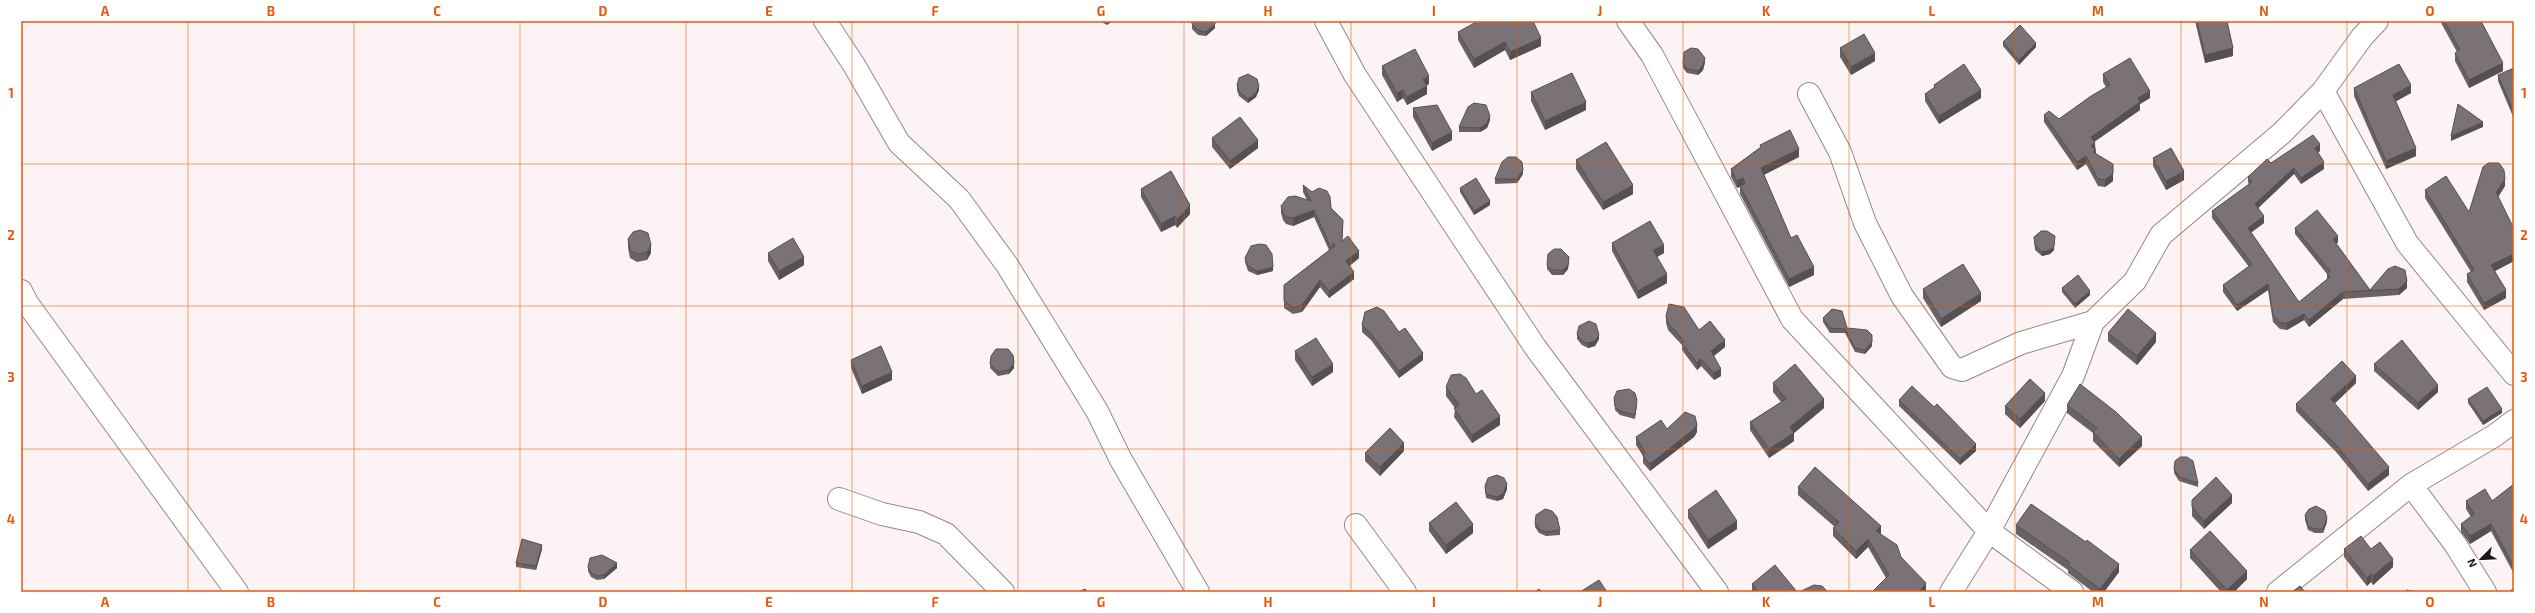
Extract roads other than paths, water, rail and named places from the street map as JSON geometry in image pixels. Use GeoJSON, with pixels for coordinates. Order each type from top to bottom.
{"type":"FeatureCollection","features":[{"type":"Feature","properties":{"kind":"street"},"geometry":{"type":"LineString","coordinates":[[825,21],[854,66],[899,143],[959,198],[1007,265],[1097,411],[1122,460],[1198,592]]}},
{"type":"Feature","properties":{"kind":"street"},"geometry":{"type":"LineString","coordinates":[[1326,21],[1355,74],[1535,347],[1717,592]]}},
{"type":"Feature","properties":{"kind":"street"},"geometry":{"type":"LineString","coordinates":[[1628,21],[1652,55],[1792,319],[1989,531],[2072,592]]}},
{"type":"Feature","properties":{"kind":"street"},"geometry":{"type":"LineString","coordinates":[[1951,592],[1989,531],[2073,376],[2094,322],[2135,281],[2161,235],[2282,133],[2324,91],[2362,37],[2377,21]]}},
{"type":"Feature","properties":{"kind":"street"},"geometry":{"type":"LineString","coordinates":[[2324,91],[2407,243],[2514,374]]}},
{"type":"Feature","properties":{"kind":"street"},"geometry":{"type":"LineString","coordinates":[[1809,94],[1840,152],[1865,223],[1902,296],[1952,367],[1962,370],[2021,344],[2094,322]]}},
{"type":"Feature","properties":{"kind":"street"},"geometry":{"type":"LineString","coordinates":[[21,291],[27,303],[237,592]]}},
{"type":"Feature","properties":{"kind":"street"},"geometry":{"type":"LineString","coordinates":[[2278,592],[2411,485],[2494,436],[2514,421]]}},
{"type":"Feature","properties":{"kind":"street"},"geometry":{"type":"LineString","coordinates":[[2411,485],[2455,544],[2485,592]]}},
{"type":"Feature","properties":{"kind":"street"},"geometry":{"type":"LineString","coordinates":[[839,499],[882,514],[919,522],[946,534],[1003,592]]}},
{"type":"Feature","properties":{"kind":"street"},"geometry":{"type":"LineString","coordinates":[[1356,525],[1405,592]]}}]}
